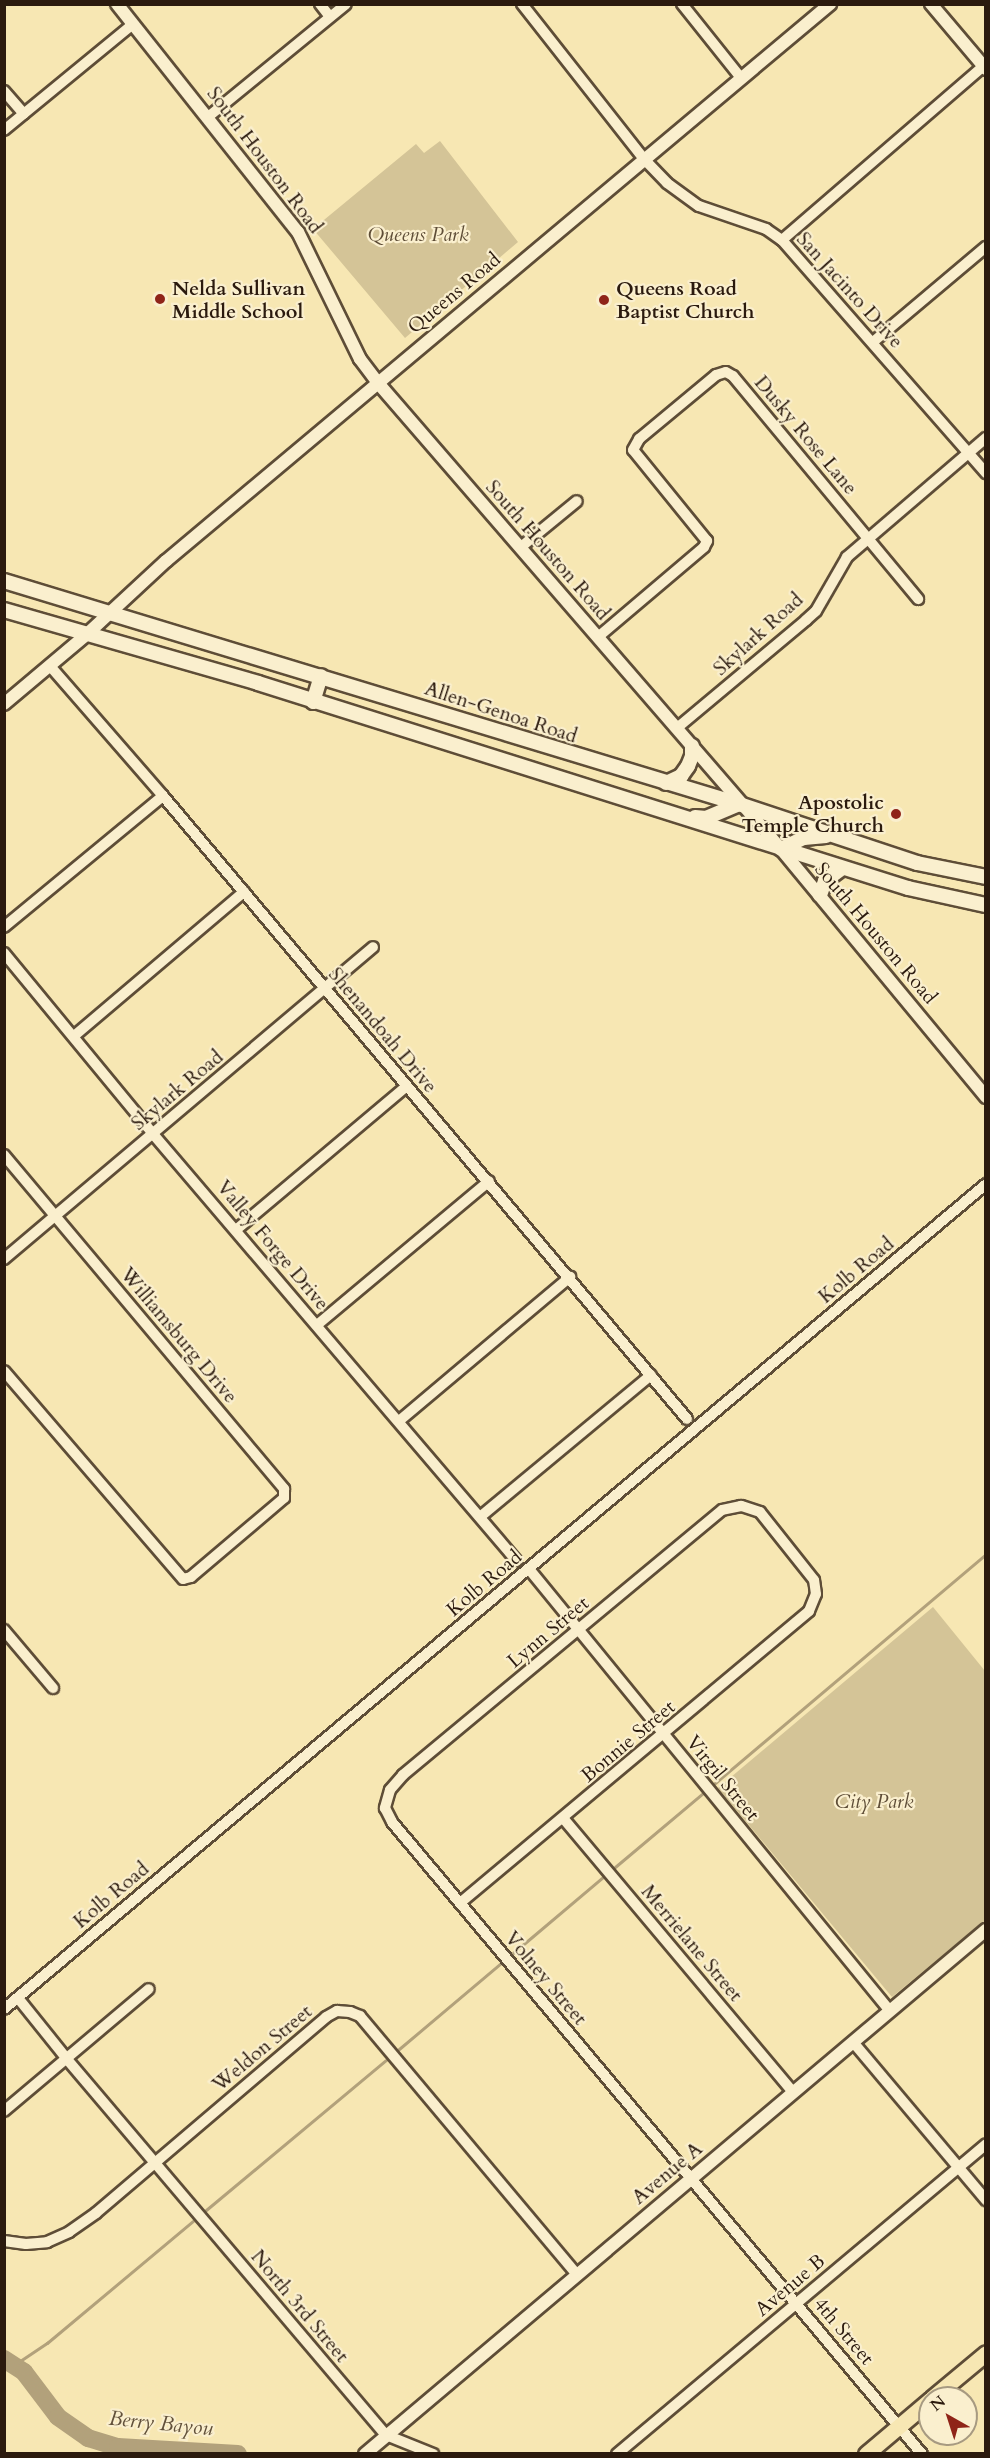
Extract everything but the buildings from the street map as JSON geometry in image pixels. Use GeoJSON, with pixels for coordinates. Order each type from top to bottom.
{"type":"FeatureCollection","features":[{"type":"Feature","properties":{"kind":"main road","name":"Allen-Genoa Road"},"geometry":{"type":"LineString","coordinates":[[4,581],[106,614],[321,676],[580,758],[740,804],[917,862],[986,877]]}},
{"type":"Feature","properties":{"kind":"main road"},"geometry":{"type":"LineString","coordinates":[[4,610],[258,683],[908,888],[986,904]]}},
{"type":"Feature","properties":{"kind":"main road"},"geometry":{"type":"LineString","coordinates":[[313,702],[321,676]]}},
{"type":"Feature","properties":{"kind":"main road"},"geometry":{"type":"LineString","coordinates":[[666,783],[681,776],[692,756],[692,746]]}},
{"type":"Feature","properties":{"kind":"main road"},"geometry":{"type":"LineString","coordinates":[[571,783],[580,758]]}},
{"type":"Feature","properties":{"kind":"main road"},"geometry":{"type":"LineString","coordinates":[[675,814],[706,818],[740,804]]}},
{"type":"Feature","properties":{"kind":"main road"},"geometry":{"type":"LineString","coordinates":[[780,849],[804,838],[838,837]]}},
{"type":"Feature","properties":{"kind":"main road"},"geometry":{"type":"LineString","coordinates":[[908,888],[917,862]]}},
{"type":"Feature","properties":{"kind":"main road"},"geometry":{"type":"LineString","coordinates":[[820,896],[825,881],[842,868]]}},
{"type":"Feature","properties":{"kind":"main road"},"geometry":{"type":"LineString","coordinates":[[947,2386],[986,2353]]}},
{"type":"Feature","properties":{"kind":"main road"},"geometry":{"type":"LineString","coordinates":[[866,2454],[918,2410]]}},
{"type":"Feature","properties":{"kind":"street","name":"South Houston Road"},"geometry":{"type":"LineString","coordinates":[[117,4],[298,232],[360,359],[378,383],[677,728],[986,1097]]}},
{"type":"Feature","properties":{"kind":"street"},"geometry":{"type":"LineString","coordinates":[[320,4],[330,17]]}},
{"type":"Feature","properties":{"kind":"street"},"geometry":{"type":"LineString","coordinates":[[208,117],[346,4]]}},
{"type":"Feature","properties":{"kind":"street","name":"San Jacinto Drive"},"geometry":{"type":"LineString","coordinates":[[522,4],[644,159],[684,197],[726,216],[766,229],[782,240],[986,473]]}},
{"type":"Feature","properties":{"kind":"street"},"geometry":{"type":"LineString","coordinates":[[682,4],[741,78]]}},
{"type":"Feature","properties":{"kind":"street","name":"Queens Road"},"geometry":{"type":"LineString","coordinates":[[4,704],[86,635],[106,614],[378,383],[830,4]]}},
{"type":"Feature","properties":{"kind":"street"},"geometry":{"type":"LineString","coordinates":[[782,240],[985,67],[931,4]]}},
{"type":"Feature","properties":{"kind":"street"},"geometry":{"type":"LineString","coordinates":[[4,130],[133,24]]}},
{"type":"Feature","properties":{"kind":"street"},"geometry":{"type":"LineString","coordinates":[[4,91],[24,114]]}},
{"type":"Feature","properties":{"kind":"street"},"geometry":{"type":"LineString","coordinates":[[873,342],[986,247]]}},
{"type":"Feature","properties":{"kind":"street","name":"Dusky Rose Lane"},"geometry":{"type":"LineString","coordinates":[[598,637],[704,547],[707,541],[633,450],[639,439],[721,373],[733,376],[918,599]]}},
{"type":"Feature","properties":{"kind":"street","name":"Skylark Road"},"geometry":{"type":"LineString","coordinates":[[677,728],[816,611],[837,571],[867,537],[986,438]]}},
{"type":"Feature","properties":{"kind":"street"},"geometry":{"type":"LineString","coordinates":[[521,547],[577,501]]}},
{"type":"Feature","properties":{"kind":"street","name":"Shenandoah Drive"},"geometry":{"type":"LineString","coordinates":[[50,666],[489,1181],[687,1419]]}},
{"type":"Feature","properties":{"kind":"street"},"geometry":{"type":"LineString","coordinates":[[4,927],[163,796]]}},
{"type":"Feature","properties":{"kind":"street"},"geometry":{"type":"LineString","coordinates":[[74,1036],[244,892]]}},
{"type":"Feature","properties":{"kind":"street","name":"Skylark Road"},"geometry":{"type":"LineString","coordinates":[[4,1259],[373,947]]}},
{"type":"Feature","properties":{"kind":"street","name":"Valley Forge Drive"},"geometry":{"type":"LineString","coordinates":[[4,953],[153,1134],[237,1229],[516,1560]]}},
{"type":"Feature","properties":{"kind":"street"},"geometry":{"type":"LineString","coordinates":[[237,1229],[407,1086]]}},
{"type":"Feature","properties":{"kind":"street","name":"Williamsburg Drive"},"geometry":{"type":"LineString","coordinates":[[4,1155],[284,1489],[281,1502],[187,1580],[178,1577],[4,1371]]}},
{"type":"Feature","properties":{"kind":"street"},"geometry":{"type":"LineString","coordinates":[[317,1324],[489,1181]]}},
{"type":"Feature","properties":{"kind":"street","name":"Kolb Road"},"geometry":{"type":"LineString","coordinates":[[4,2009],[986,1184]]}},
{"type":"Feature","properties":{"kind":"street"},"geometry":{"type":"LineString","coordinates":[[399,1421],[570,1277]]}},
{"type":"Feature","properties":{"kind":"street"},"geometry":{"type":"LineString","coordinates":[[480,1517],[651,1375]]}},
{"type":"Feature","properties":{"kind":"street","name":"Bonnie Street"},"geometry":{"type":"LineString","coordinates":[[460,1904],[802,1618],[814,1602],[814,1580],[760,1512],[741,1506]]}},
{"type":"Feature","properties":{"kind":"street","name":"Lynn Street"},"geometry":{"type":"LineString","coordinates":[[387,1797],[403,1775],[722,1510],[741,1506]]}},
{"type":"Feature","properties":{"kind":"street","name":"Virgil Street"},"geometry":{"type":"LineString","coordinates":[[529,1569],[890,2011]]}},
{"type":"Feature","properties":{"kind":"street"},"geometry":{"type":"LineString","coordinates":[[4,1630],[53,1688]]}},
{"type":"Feature","properties":{"kind":"street","name":"Volney Street"},"geometry":{"type":"LineString","coordinates":[[387,1797],[387,1815],[392,1822],[692,2177]]}},
{"type":"Feature","properties":{"kind":"street","name":"Merrielane Street"},"geometry":{"type":"LineString","coordinates":[[563,1818],[793,2091]]}},
{"type":"Feature","properties":{"kind":"street","name":"Avenue A"},"geometry":{"type":"LineString","coordinates":[[369,2450],[576,2273],[986,1930]]}},
{"type":"Feature","properties":{"kind":"street"},"geometry":{"type":"LineString","coordinates":[[4,2111],[149,1989]]}},
{"type":"Feature","properties":{"kind":"street","name":"North 3rd Street"},"geometry":{"type":"LineString","coordinates":[[18,1998],[154,2163],[386,2435],[433,2454]]}},
{"type":"Feature","properties":{"kind":"street","name":"Weldon Street"},"geometry":{"type":"LineString","coordinates":[[4,2241],[26,2244],[47,2242],[69,2232],[326,2017],[337,2011],[360,2016],[576,2273]]}},
{"type":"Feature","properties":{"kind":"street"},"geometry":{"type":"LineString","coordinates":[[853,2042],[986,2200]]}},
{"type":"Feature","properties":{"kind":"street","name":"Avenue B"},"geometry":{"type":"LineString","coordinates":[[617,2454],[986,2144]]}},
{"type":"Feature","properties":{"kind":"street","name":"4th Street"},"geometry":{"type":"LineString","coordinates":[[692,2177],[922,2454]]}},
{"type":"Feature","properties":{"kind":"green space","name":"Queens Park"},"geometry":{"type":"Polygon","coordinates":[[[440,141],[518,242],[405,338],[313,229],[416,144],[424,153],[440,141]]]}},
{"type":"Feature","properties":{"kind":"green space","name":"City Park"},"geometry":{"type":"Polygon","coordinates":[[[933,1607],[985,1671],[985,1920],[892,1997],[718,1788],[933,1607]]]}},
{"type":"Feature","properties":{"kind":"waterway"},"geometry":{"type":"LineString","coordinates":[[715,1783],[986,1554]]}},
{"type":"Feature","properties":{"kind":"waterway"},"geometry":{"type":"LineString","coordinates":[[615,1867],[702,1794]]}},
{"type":"Feature","properties":{"kind":"waterway"},"geometry":{"type":"LineString","coordinates":[[513,1953],[603,1877]]}},
{"type":"Feature","properties":{"kind":"waterway"},"geometry":{"type":"LineString","coordinates":[[399,2049],[500,1964]]}},
{"type":"Feature","properties":{"kind":"waterway"},"geometry":{"type":"LineString","coordinates":[[206,2210],[386,2060]]}},
{"type":"Feature","properties":{"kind":"waterway"},"geometry":{"type":"LineString","coordinates":[[14,2365],[47,2343],[193,2221]]}},
{"type":"Feature","properties":{"kind":"waterway","name":"Berry Bayou"},"geometry":{"type":"LineString","coordinates":[[4,2359],[24,2372],[58,2417],[88,2438],[118,2447],[238,2454]]}},
{"type":"Feature","properties":{"kind":"place","name":"Nelda Sullivan Middle School"},"geometry":{"type":"Point","coordinates":[160,299]}},
{"type":"Feature","properties":{"kind":"place","name":"Queens Road Baptist Church"},"geometry":{"type":"Point","coordinates":[604,300]}},
{"type":"Feature","properties":{"kind":"place","name":"Apostolic Temple Church"},"geometry":{"type":"Point","coordinates":[896,814]}}]}
